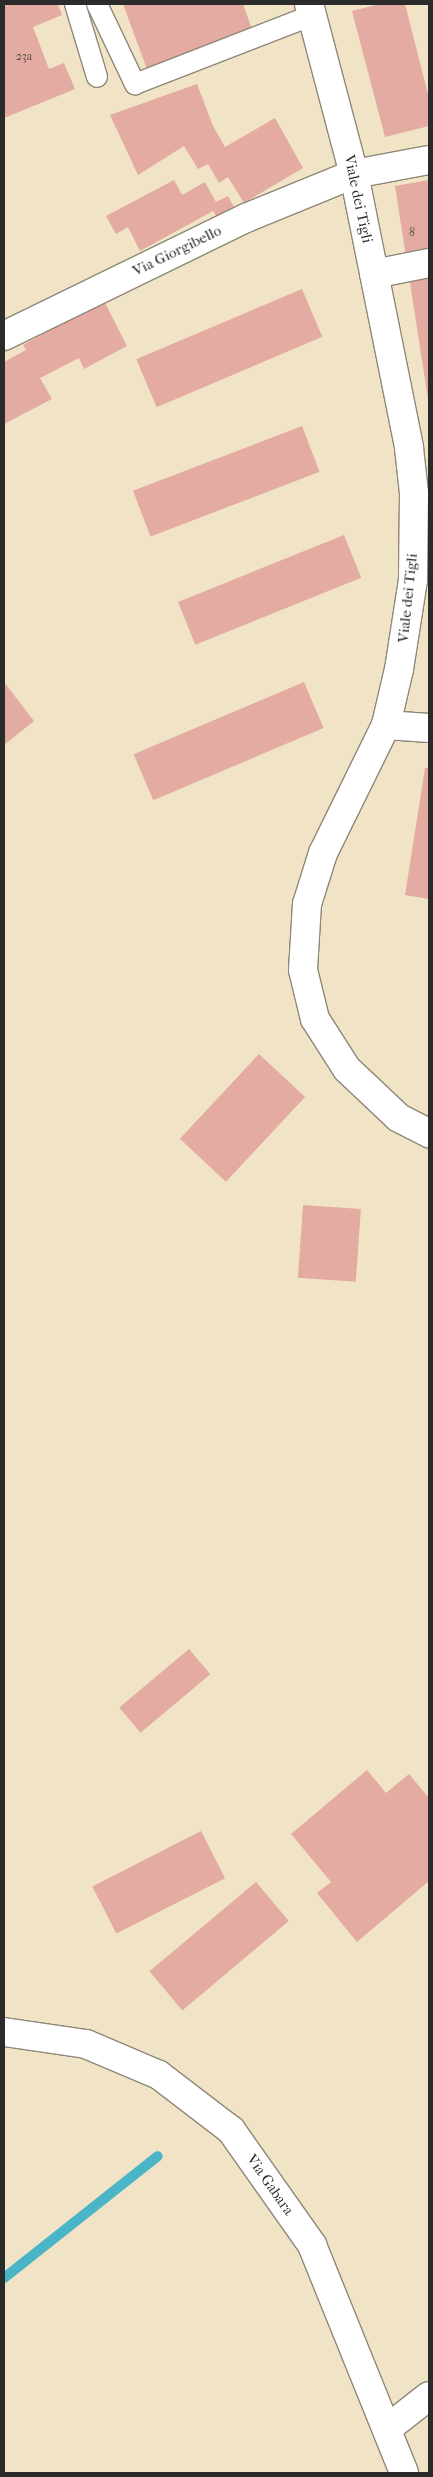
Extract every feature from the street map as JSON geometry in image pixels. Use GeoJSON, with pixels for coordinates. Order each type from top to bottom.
{"type":"FeatureCollection","features":[{"type":"Feature","properties":{"kind":"street","name":"Viale dei Tigli"},"geometry":{"type":"LineString","coordinates":[[311,9],[354,174],[409,448],[414,493],[412,588],[386,725],[323,853],[307,904],[303,970],[315,1019],[347,1069],[399,1118],[429,1133]]}},
{"type":"Feature","properties":{"kind":"street","name":"Via Giorgibello"},"geometry":{"type":"LineString","coordinates":[[4,336],[246,218],[354,174],[429,160]]}},
{"type":"Feature","properties":{"kind":"street"},"geometry":{"type":"LineString","coordinates":[[374,274],[429,263]]}},
{"type":"Feature","properties":{"kind":"street"},"geometry":{"type":"LineString","coordinates":[[386,725],[429,728]]}},
{"type":"Feature","properties":{"kind":"street","name":"Via Gabara"},"geometry":{"type":"LineString","coordinates":[[4,2032],[86,2044],[159,2075],[231,2130],[312,2245],[388,2428],[404,2473]]}},
{"type":"Feature","properties":{"kind":"street"},"geometry":{"type":"LineString","coordinates":[[388,2428],[429,2396]]}},
{"type":"Feature","properties":{"kind":"lane"},"geometry":{"type":"LineString","coordinates":[[75,4],[97,77]]}},
{"type":"Feature","properties":{"kind":"lane"},"geometry":{"type":"LineString","coordinates":[[97,4],[135,84],[311,9]]}},
{"type":"Feature","properties":{"kind":"building"},"geometry":{"type":"Polygon","coordinates":[[[4,4],[58,4],[62,15],[33,27],[49,69],[64,63],[75,89],[4,118],[4,4]]]}},
{"type":"Feature","properties":{"kind":"building"},"geometry":{"type":"Polygon","coordinates":[[[123,4],[243,4],[253,32],[148,72],[123,4]]]}},
{"type":"Feature","properties":{"kind":"building"},"geometry":{"type":"Polygon","coordinates":[[[380,4],[405,4],[429,98],[429,126],[385,137],[352,11],[380,4]]]}},
{"type":"Feature","properties":{"kind":"building"},"geometry":{"type":"Polygon","coordinates":[[[197,84],[213,126],[225,147],[275,118],[303,168],[244,203],[228,177],[219,183],[208,164],[198,169],[184,146],[138,175],[110,115],[197,84]]]}},
{"type":"Feature","properties":{"kind":"building"},"geometry":{"type":"Polygon","coordinates":[[[174,180],[182,195],[205,182],[216,202],[228,196],[236,211],[219,220],[213,211],[140,251],[128,227],[116,234],[106,216],[174,180]]]}},
{"type":"Feature","properties":{"kind":"building"},"geometry":{"type":"Polygon","coordinates":[[[429,180],[428,236],[428,399],[395,186],[429,180]]]}},
{"type":"Feature","properties":{"kind":"building"},"geometry":{"type":"Polygon","coordinates":[[[302,289],[322,337],[157,407],[136,359],[302,289]]]}},
{"type":"Feature","properties":{"kind":"building"},"geometry":{"type":"Polygon","coordinates":[[[104,301],[127,346],[84,369],[79,358],[40,378],[52,399],[4,424],[4,362],[26,350],[23,345],[104,301]]]}},
{"type":"Feature","properties":{"kind":"building"},"geometry":{"type":"Polygon","coordinates":[[[302,426],[320,472],[151,537],[133,491],[302,426]]]}},
{"type":"Feature","properties":{"kind":"building"},"geometry":{"type":"Polygon","coordinates":[[[344,535],[361,578],[195,645],[178,602],[344,535]]]}},
{"type":"Feature","properties":{"kind":"building"},"geometry":{"type":"Polygon","coordinates":[[[4,682],[34,721],[4,745],[4,682]]]}},
{"type":"Feature","properties":{"kind":"building"},"geometry":{"type":"Polygon","coordinates":[[[304,682],[324,728],[153,800],[134,754],[304,682]]]}},
{"type":"Feature","properties":{"kind":"building"},"geometry":{"type":"Polygon","coordinates":[[[425,768],[429,768],[429,899],[405,895],[425,768]]]}},
{"type":"Feature","properties":{"kind":"building"},"geometry":{"type":"Polygon","coordinates":[[[259,1054],[305,1097],[226,1182],[180,1139],[259,1054]]]}},
{"type":"Feature","properties":{"kind":"building"},"geometry":{"type":"Polygon","coordinates":[[[303,1205],[361,1209],[356,1282],[298,1278],[303,1205]]]}},
{"type":"Feature","properties":{"kind":"building"},"geometry":{"type":"Polygon","coordinates":[[[189,1649],[210,1674],[141,1733],[119,1707],[189,1649]]]}},
{"type":"Feature","properties":{"kind":"building"},"geometry":{"type":"Polygon","coordinates":[[[367,1770],[386,1793],[409,1774],[429,1798],[429,1881],[357,1942],[317,1893],[331,1882],[291,1834],[367,1770]]]}},
{"type":"Feature","properties":{"kind":"building"},"geometry":{"type":"Polygon","coordinates":[[[201,1831],[225,1878],[116,1934],[92,1886],[201,1831]]]}},
{"type":"Feature","properties":{"kind":"building"},"geometry":{"type":"Polygon","coordinates":[[[256,1882],[289,1921],[182,2010],[150,1971],[256,1882]]]}},
{"type":"Feature","properties":{"kind":"waterway"},"geometry":{"type":"LineString","coordinates":[[4,2278],[158,2156]]}}]}
